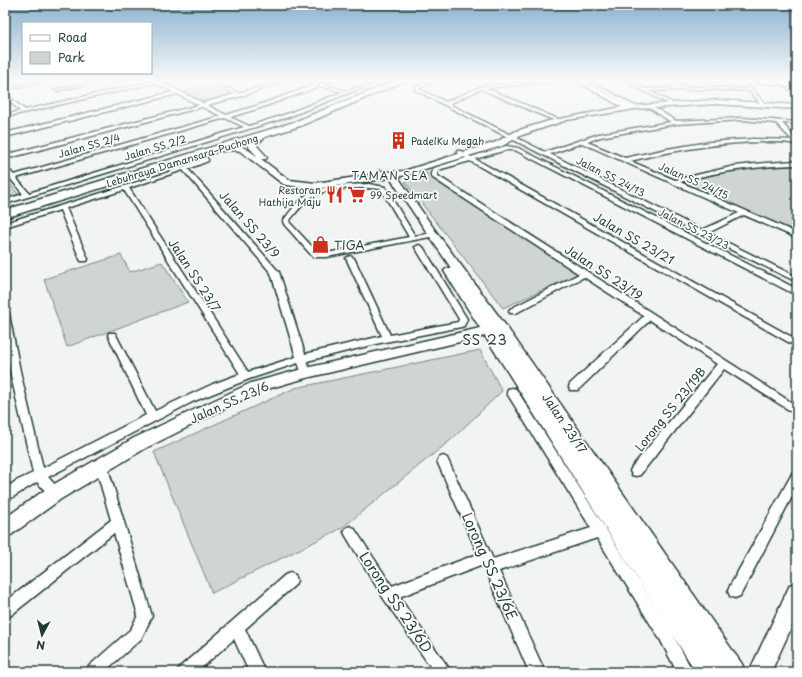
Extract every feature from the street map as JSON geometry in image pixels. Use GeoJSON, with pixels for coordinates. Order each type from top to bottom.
{"type":"FeatureCollection","features":[{"type":"Feature","properties":{"kind":"highway","name":"Lebuhraya Damansara–Puchong"},"geometry":{"type":"LineString","coordinates":[[5,214],[57,200],[149,167],[311,113]]}},
{"type":"Feature","properties":{"kind":"highway","name":"Lebuhraya Damansara–Puchong"},"geometry":{"type":"LineString","coordinates":[[149,167],[219,149],[261,136],[297,124],[320,113]]}},
{"type":"Feature","properties":{"kind":"highway"},"geometry":{"type":"LineString","coordinates":[[5,206],[92,179],[149,167]]}},
{"type":"Feature","properties":{"kind":"highway"},"geometry":{"type":"LineString","coordinates":[[5,219],[149,167]]}},
{"type":"Feature","properties":{"kind":"highway","name":"Lebuhraya Damansara–Puchong"},"geometry":{"type":"LineString","coordinates":[[5,210],[57,200]]}},
{"type":"Feature","properties":{"kind":"street"},"geometry":{"type":"LineString","coordinates":[[5,116],[21,113]]}},
{"type":"Feature","properties":{"kind":"street"},"geometry":{"type":"LineString","coordinates":[[5,132],[86,113]]}},
{"type":"Feature","properties":{"kind":"street"},"geometry":{"type":"LineString","coordinates":[[5,135],[92,113]]}},
{"type":"Feature","properties":{"kind":"street"},"geometry":{"type":"LineString","coordinates":[[5,157],[174,113]]}},
{"type":"Feature","properties":{"kind":"street"},"geometry":{"type":"LineString","coordinates":[[218,113],[249,128]]}},
{"type":"Feature","properties":{"kind":"street","name":"Jalan SS 2/4"},"geometry":{"type":"LineString","coordinates":[[12,177],[236,113]]}},
{"type":"Feature","properties":{"kind":"street","name":"Jalan SS 2/2"},"geometry":{"type":"LineString","coordinates":[[5,202],[298,113]]}},
{"type":"Feature","properties":{"kind":"street","name":"Jalan SS 24/13"},"geometry":{"type":"LineString","coordinates":[[464,113],[512,135],[545,154],[797,280]]}},
{"type":"Feature","properties":{"kind":"street"},"geometry":{"type":"LineString","coordinates":[[472,113],[512,135]]}},
{"type":"Feature","properties":{"kind":"street"},"geometry":{"type":"LineString","coordinates":[[530,113],[552,122]]}},
{"type":"Feature","properties":{"kind":"street"},"geometry":{"type":"LineString","coordinates":[[533,113],[552,122]]}},
{"type":"Feature","properties":{"kind":"street"},"geometry":{"type":"LineString","coordinates":[[219,149],[237,147],[243,149],[286,182],[315,186],[390,176],[465,155],[512,135],[552,122],[606,113]]}},
{"type":"Feature","properties":{"kind":"street"},"geometry":{"type":"LineString","coordinates":[[660,113],[675,123]]}},
{"type":"Feature","properties":{"kind":"street"},"geometry":{"type":"LineString","coordinates":[[545,154],[599,136],[675,123],[742,119],[797,123]]}},
{"type":"Feature","properties":{"kind":"street"},"geometry":{"type":"LineString","coordinates":[[778,122],[797,143]]}},
{"type":"Feature","properties":{"kind":"street"},"geometry":{"type":"LineString","coordinates":[[261,136],[253,144],[256,151],[292,179],[314,182],[390,176]]}},
{"type":"Feature","properties":{"kind":"street"},"geometry":{"type":"LineString","coordinates":[[625,160],[707,144],[764,140],[797,143]]}},
{"type":"Feature","properties":{"kind":"street","name":"Jalan SS 24/15"},"geometry":{"type":"LineString","coordinates":[[583,142],[797,236]]}},
{"type":"Feature","properties":{"kind":"street","name":"Jalan SS 23/23"},"geometry":{"type":"LineString","coordinates":[[465,155],[506,148],[516,148],[797,292]]}},
{"type":"Feature","properties":{"kind":"street","name":"Jalan SS 23/19"},"geometry":{"type":"LineString","coordinates":[[465,155],[436,169],[434,173],[435,177],[797,411]]}},
{"type":"Feature","properties":{"kind":"street","name":"Jalan SS 23/21"},"geometry":{"type":"LineString","coordinates":[[465,155],[797,344]]}},
{"type":"Feature","properties":{"kind":"street"},"geometry":{"type":"LineString","coordinates":[[5,225],[57,200],[126,187],[206,160]]}},
{"type":"Feature","properties":{"kind":"street"},"geometry":{"type":"LineString","coordinates":[[674,182],[702,174],[739,167],[797,163]]}},
{"type":"Feature","properties":{"kind":"street"},"geometry":{"type":"LineString","coordinates":[[5,168],[27,195]]}},
{"type":"Feature","properties":{"kind":"street","name":"Jalan SS 23/9"},"geometry":{"type":"LineString","coordinates":[[184,168],[275,272],[303,366]]}},
{"type":"Feature","properties":{"kind":"street","name":"Jalan 23/17"},"geometry":{"type":"LineString","coordinates":[[390,176],[423,239],[495,330],[734,672]]}},
{"type":"Feature","properties":{"kind":"street"},"geometry":{"type":"LineString","coordinates":[[5,496],[20,486],[152,416],[246,376],[303,366],[388,339],[462,324],[463,319],[423,239],[383,188],[377,186],[364,186],[310,194],[286,221],[287,224],[316,255],[327,255],[423,239]]}},
{"type":"Feature","properties":{"kind":"street","name":"Jalan SS 23/7"},"geometry":{"type":"LineString","coordinates":[[126,187],[246,376]]}},
{"type":"Feature","properties":{"kind":"street"},"geometry":{"type":"LineString","coordinates":[[57,200],[84,259]]}},
{"type":"Feature","properties":{"kind":"street"},"geometry":{"type":"LineString","coordinates":[[701,233],[744,213]]}},
{"type":"Feature","properties":{"kind":"street"},"geometry":{"type":"LineString","coordinates":[[350,258],[388,339]]}},
{"type":"Feature","properties":{"kind":"street"},"geometry":{"type":"LineString","coordinates":[[513,311],[585,274]]}},
{"type":"Feature","properties":{"kind":"street"},"geometry":{"type":"LineString","coordinates":[[5,314],[15,371],[39,476],[55,493]]}},
{"type":"Feature","properties":{"kind":"street"},"geometry":{"type":"LineString","coordinates":[[574,387],[650,316]]}},
{"type":"Feature","properties":{"kind":"street","name":"Jalan 23/17"},"geometry":{"type":"LineString","coordinates":[[495,330],[709,672]]}},
{"type":"Feature","properties":{"kind":"street","name":"Jalan SS 23/6"},"geometry":{"type":"LineString","coordinates":[[5,529],[55,493],[140,443],[303,366],[495,330]]}},
{"type":"Feature","properties":{"kind":"street"},"geometry":{"type":"LineString","coordinates":[[112,336],[152,416]]}},
{"type":"Feature","properties":{"kind":"street","name":"Lorong SS 23/19B"},"geometry":{"type":"LineString","coordinates":[[636,470],[723,364]]}},
{"type":"Feature","properties":{"kind":"street"},"geometry":{"type":"LineString","coordinates":[[512,392],[666,636],[685,672]]}},
{"type":"Feature","properties":{"kind":"street","name":"Lorong SS 23/6E"},"geometry":{"type":"LineString","coordinates":[[443,460],[537,672]]}},
{"type":"Feature","properties":{"kind":"street"},"geometry":{"type":"LineString","coordinates":[[93,672],[136,634],[144,616],[101,465]]}},
{"type":"Feature","properties":{"kind":"street"},"geometry":{"type":"LineString","coordinates":[[735,591],[797,476]]}},
{"type":"Feature","properties":{"kind":"street"},"geometry":{"type":"LineString","coordinates":[[5,611],[118,522]]}},
{"type":"Feature","properties":{"kind":"street"},"geometry":{"type":"LineString","coordinates":[[389,594],[488,562],[601,531]]}},
{"type":"Feature","properties":{"kind":"street","name":"Lorong SS 23/6D"},"geometry":{"type":"LineString","coordinates":[[350,532],[389,594],[443,672]]}},
{"type":"Feature","properties":{"kind":"street"},"geometry":{"type":"LineString","coordinates":[[185,672],[290,580]]}},
{"type":"Feature","properties":{"kind":"street"},"geometry":{"type":"LineString","coordinates":[[760,672],[797,592]]}},
{"type":"Feature","properties":{"kind":"street"},"geometry":{"type":"LineString","coordinates":[[237,628],[257,672]]}},
{"type":"Feature","properties":{"kind":"green space"},"geometry":{"type":"Polygon","coordinates":[[[797,165],[797,234],[681,183],[733,169],[797,165]]]}},
{"type":"Feature","properties":{"kind":"green space"},"geometry":{"type":"Polygon","coordinates":[[[425,172],[578,274],[503,308],[405,182],[425,172]]]}},
{"type":"Feature","properties":{"kind":"green space"},"geometry":{"type":"Polygon","coordinates":[[[5,178],[19,195],[5,199],[5,178]]]}},
{"type":"Feature","properties":{"kind":"green space"},"geometry":{"type":"Polygon","coordinates":[[[121,255],[130,272],[162,262],[188,302],[67,347],[44,279],[121,255]]]}},
{"type":"Feature","properties":{"kind":"green space"},"geometry":{"type":"Polygon","coordinates":[[[480,350],[502,391],[452,439],[342,528],[212,593],[154,452],[295,388],[480,350]]]}},
{"type":"Feature","properties":{"kind":"place","name":"PadelKu Megah"},"geometry":{"type":"Point","coordinates":[398,140]}},
{"type":"Feature","properties":{"kind":"place","name":"99 Speedmart"},"geometry":{"type":"Point","coordinates":[357,194]}},
{"type":"Feature","properties":{"kind":"place","name":"Restoran Hathija Maju"},"geometry":{"type":"Point","coordinates":[334,195]}},
{"type":"Feature","properties":{"kind":"place","name":"TIGA"},"geometry":{"type":"Point","coordinates":[321,245]}},
{"type":"Feature","properties":{"kind":"district","name":"TAMAN SEA"},"geometry":{"type":"Point","coordinates":[390,175]}},
{"type":"Feature","properties":{"kind":"district","name":"SS 23"},"geometry":{"type":"Point","coordinates":[485,339]}}]}
